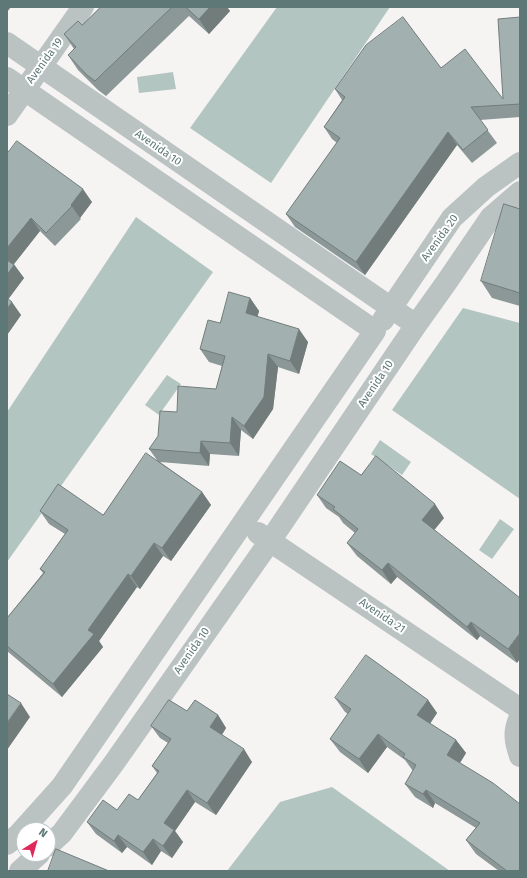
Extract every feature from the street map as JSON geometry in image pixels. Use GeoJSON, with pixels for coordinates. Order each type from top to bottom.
{"type":"FeatureCollection","features":[{"type":"Feature","properties":{"kind":"street","name":"Avenida 19"},"geometry":{"type":"LineString","coordinates":[[7,115],[16,84],[41,67],[84,7]]}},
{"type":"Feature","properties":{"kind":"street","name":"Avenida 10"},"geometry":{"type":"LineString","coordinates":[[7,43],[416,325],[270,541],[114,763],[62,833],[56,839]]}},
{"type":"Feature","properties":{"kind":"street"},"geometry":{"type":"LineString","coordinates":[[16,84],[400,348]]}},
{"type":"Feature","properties":{"kind":"street","name":"Avenida 20"},"geometry":{"type":"LineString","coordinates":[[375,331],[452,218],[486,188],[520,163]]}},
{"type":"Feature","properties":{"kind":"street"},"geometry":{"type":"LineString","coordinates":[[195,208],[212,185]]}},
{"type":"Feature","properties":{"kind":"street"},"geometry":{"type":"LineString","coordinates":[[416,325],[491,217],[520,192]]}},
{"type":"Feature","properties":{"kind":"street"},"geometry":{"type":"LineString","coordinates":[[7,844],[18,835],[62,786],[244,524],[375,331]]}},
{"type":"Feature","properties":{"kind":"street","name":"Avenida 21"},"geometry":{"type":"LineString","coordinates":[[244,524],[520,709]]}},
{"type":"Feature","properties":{"kind":"street"},"geometry":{"type":"LineString","coordinates":[[520,717],[516,726],[515,742],[520,756]]}},
{"type":"Feature","properties":{"kind":"street"},"geometry":{"type":"LineString","coordinates":[[20,871],[30,862]]}},
{"type":"Feature","properties":{"kind":"shaded area"},"geometry":{"type":"Polygon","coordinates":[[[277,7],[390,7],[271,183],[190,128],[277,7]]]}},
{"type":"Feature","properties":{"kind":"shaded area"},"geometry":{"type":"Polygon","coordinates":[[[173,72],[176,89],[139,93],[137,77],[173,72]]]}},
{"type":"Feature","properties":{"kind":"shaded area"},"geometry":{"type":"Polygon","coordinates":[[[136,217],[213,272],[7,562],[7,412],[136,217]]]}},
{"type":"Feature","properties":{"kind":"shaded area"},"geometry":{"type":"Polygon","coordinates":[[[463,308],[520,323],[520,499],[392,410],[463,308]]]}},
{"type":"Feature","properties":{"kind":"shaded area"},"geometry":{"type":"Polygon","coordinates":[[[167,375],[181,384],[159,415],[145,405],[167,375]]]}},
{"type":"Feature","properties":{"kind":"shaded area"},"geometry":{"type":"Polygon","coordinates":[[[380,440],[411,462],[402,475],[371,454],[380,440]]]}},
{"type":"Feature","properties":{"kind":"shaded area"},"geometry":{"type":"Polygon","coordinates":[[[500,519],[514,529],[492,559],[479,550],[500,519]]]}},
{"type":"Feature","properties":{"kind":"shaded area"},"geometry":{"type":"Polygon","coordinates":[[[332,787],[450,871],[227,871],[280,802],[332,787]]]}},
{"type":"Feature","properties":{"kind":"building"},"geometry":{"type":"Polygon","coordinates":[[[101,7],[172,7],[95,81],[87,75],[68,55],[76,47],[64,34],[78,21],[82,25],[101,7]]]}},
{"type":"Feature","properties":{"kind":"building"},"geometry":{"type":"Polygon","coordinates":[[[186,7],[210,7],[199,19],[186,7]]]}},
{"type":"Feature","properties":{"kind":"building"},"geometry":{"type":"Polygon","coordinates":[[[403,17],[441,68],[465,49],[503,99],[498,19],[520,17],[520,104],[471,107],[488,130],[463,150],[448,132],[356,262],[286,214],[340,138],[324,127],[345,97],[335,89],[366,45],[403,17]]]}},
{"type":"Feature","properties":{"kind":"building"},"geometry":{"type":"Polygon","coordinates":[[[17,141],[83,189],[71,205],[72,206],[46,233],[31,218],[7,248],[7,154],[17,141]]]}},
{"type":"Feature","properties":{"kind":"building"},"geometry":{"type":"Polygon","coordinates":[[[504,204],[520,209],[520,293],[481,281],[504,204]]]}},
{"type":"Feature","properties":{"kind":"building"},"geometry":{"type":"Polygon","coordinates":[[[7,260],[14,265],[7,275],[7,260]]]}},
{"type":"Feature","properties":{"kind":"building"},"geometry":{"type":"Polygon","coordinates":[[[229,292],[250,298],[246,313],[299,329],[290,361],[268,354],[264,397],[244,426],[232,417],[230,443],[201,441],[200,453],[149,449],[158,436],[160,411],[177,412],[178,386],[216,389],[225,356],[200,349],[208,320],[220,323],[229,292]]]}},
{"type":"Feature","properties":{"kind":"building"},"geometry":{"type":"Polygon","coordinates":[[[7,298],[12,302],[7,309],[7,298]]]}},
{"type":"Feature","properties":{"kind":"building"},"geometry":{"type":"Polygon","coordinates":[[[146,453],[202,492],[162,548],[154,543],[131,576],[128,574],[88,630],[94,634],[53,684],[7,646],[7,618],[45,572],[40,569],[68,530],[40,511],[58,484],[103,515],[146,453]]]}},
{"type":"Feature","properties":{"kind":"building"},"geometry":{"type":"Polygon","coordinates":[[[376,456],[435,504],[422,520],[520,598],[520,633],[508,649],[471,622],[467,627],[388,563],[382,570],[347,543],[358,529],[333,509],[335,507],[317,495],[340,461],[361,475],[376,456]]]}},
{"type":"Feature","properties":{"kind":"building"},"geometry":{"type":"Polygon","coordinates":[[[366,655],[428,700],[417,715],[456,740],[447,755],[493,783],[520,804],[520,871],[507,871],[466,840],[480,823],[426,790],[423,794],[405,784],[416,765],[403,757],[405,754],[378,734],[359,759],[330,739],[351,709],[335,698],[366,655]]]}},
{"type":"Feature","properties":{"kind":"building"},"geometry":{"type":"Polygon","coordinates":[[[7,694],[21,703],[7,723],[7,694]]]}},
{"type":"Feature","properties":{"kind":"building"},"geometry":{"type":"Polygon","coordinates":[[[169,700],[187,711],[195,700],[218,715],[210,727],[244,749],[207,803],[187,790],[164,823],[174,830],[163,846],[153,839],[143,852],[118,835],[114,841],[87,822],[103,800],[117,810],[129,794],[138,800],[159,771],[152,766],[171,739],[151,726],[169,700]]]}},
{"type":"Feature","properties":{"kind":"building"},"geometry":{"type":"Polygon","coordinates":[[[56,849],[109,871],[48,871],[51,862],[56,862],[56,849]]]}}]}
